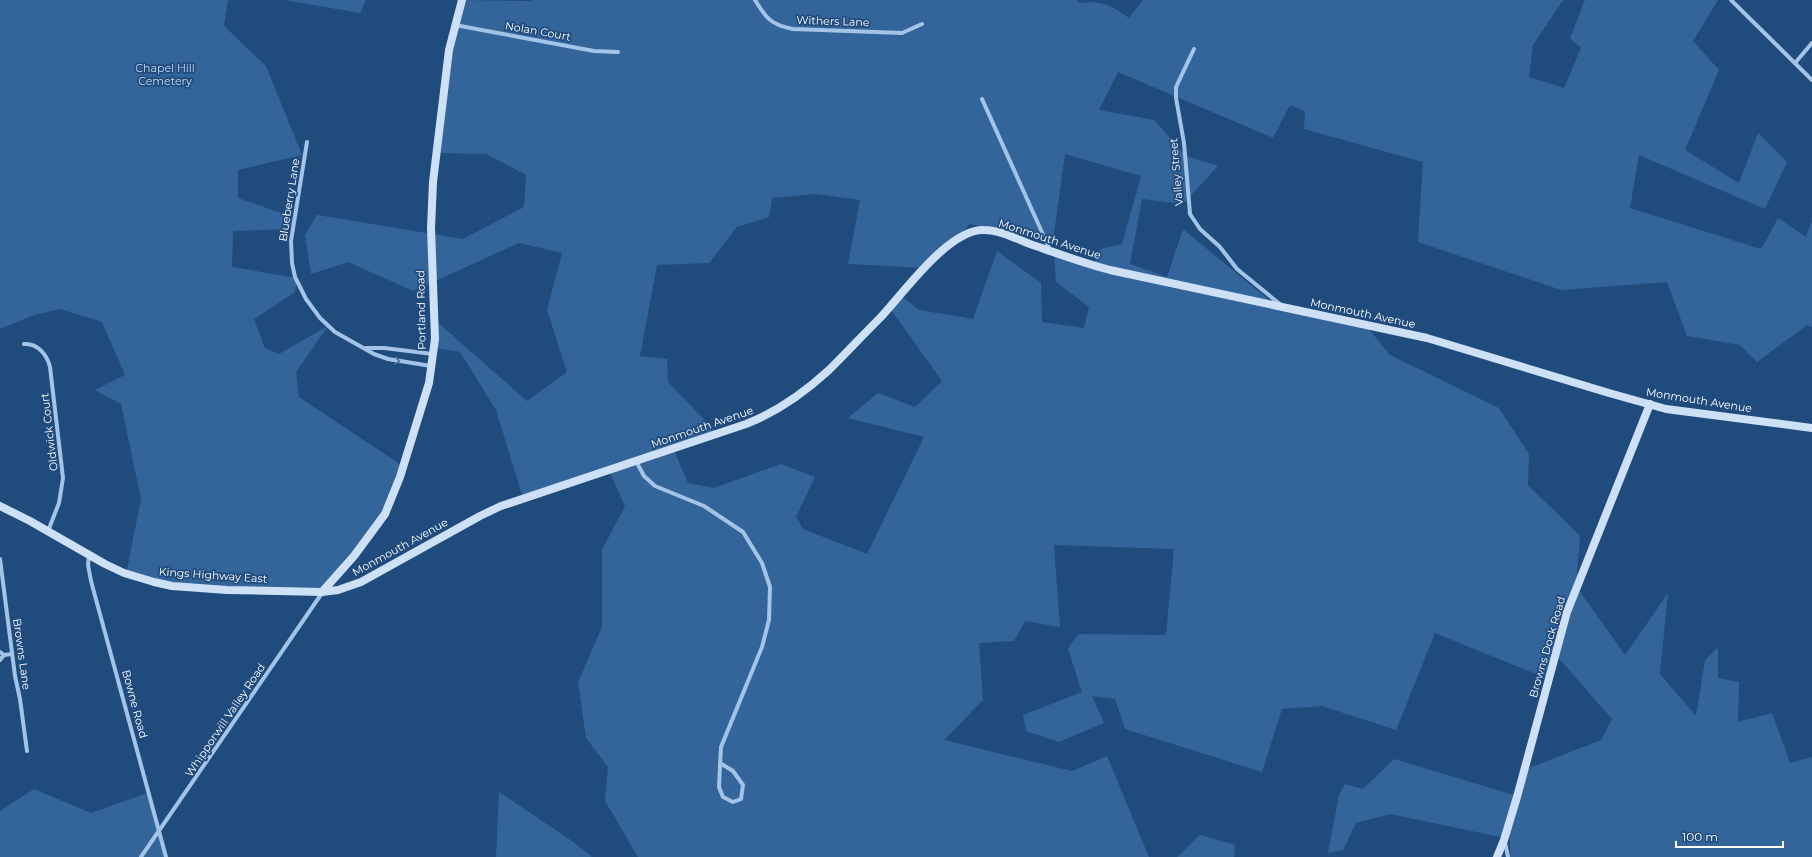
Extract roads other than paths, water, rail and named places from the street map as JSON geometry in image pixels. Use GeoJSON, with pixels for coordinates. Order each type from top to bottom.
{"type":"FeatureCollection","features":[{"type":"Feature","properties":{"kind":"street","name":"Portland Road"},"geometry":{"type":"LineString","coordinates":[[322,592],[354,556],[385,514],[400,477],[425,398],[432,366],[435,327],[431,210],[449,50],[462,0]]}},
{"type":"Feature","properties":{"kind":"street","name":"Withers Lane"},"geometry":{"type":"LineString","coordinates":[[755,0],[765,16],[772,23],[780,27],[793,29],[902,33],[922,24]]}},
{"type":"Feature","properties":{"kind":"street"},"geometry":{"type":"LineString","coordinates":[[1731,0],[1812,80]]}},
{"type":"Feature","properties":{"kind":"street","name":"Nolan Court"},"geometry":{"type":"LineString","coordinates":[[455,24],[594,51],[618,52]]}},
{"type":"Feature","properties":{"kind":"street"},"geometry":{"type":"LineString","coordinates":[[1795,63],[1812,43]]}},
{"type":"Feature","properties":{"kind":"street","name":"Valley Street"},"geometry":{"type":"LineString","coordinates":[[1194,49],[1176,87],[1176,98],[1184,143],[1190,214],[1200,229],[1220,247],[1237,269],[1283,307]]}},
{"type":"Feature","properties":{"kind":"street"},"geometry":{"type":"LineString","coordinates":[[982,99],[1050,251]]}},
{"type":"Feature","properties":{"kind":"street","name":"Blueberry Lane"},"geometry":{"type":"LineString","coordinates":[[307,142],[291,233],[291,252],[296,278],[306,299],[323,321],[348,340],[374,354],[388,359],[432,366]]}},
{"type":"Feature","properties":{"kind":"street","name":"Monmouth Avenue"},"geometry":{"type":"LineString","coordinates":[[322,592],[338,590],[361,582],[480,516],[501,506],[746,424],[780,408],[814,383],[830,368],[881,317],[931,260],[967,234],[984,230],[994,231],[1103,269],[1427,338],[1666,409],[1812,428]]}},
{"type":"Feature","properties":{"kind":"street","name":"Oldwick Court"},"geometry":{"type":"LineString","coordinates":[[24,344],[34,346],[42,351],[49,361],[50,367],[63,478],[59,503],[48,531]]}},
{"type":"Feature","properties":{"kind":"street","name":"Blueberry Lane"},"geometry":{"type":"LineString","coordinates":[[365,348],[384,348],[433,354]]}},
{"type":"Feature","properties":{"kind":"street","name":"Browns Dock Road"},"geometry":{"type":"LineString","coordinates":[[1508,857],[1504,840],[1532,744],[1555,652],[1567,612],[1650,404]]}},
{"type":"Feature","properties":{"kind":"street"},"geometry":{"type":"LineString","coordinates":[[636,460],[644,476],[655,486],[704,506],[743,532],[762,563],[770,587],[769,620],[762,647],[721,747],[718,786],[723,797],[732,802],[741,798],[744,785],[733,771],[720,763]]}},
{"type":"Feature","properties":{"kind":"street","name":"Kings Highway East"},"geometry":{"type":"LineString","coordinates":[[0,506],[48,531],[89,556],[124,573],[154,582],[172,586],[227,590],[322,592]]}},
{"type":"Feature","properties":{"kind":"street","name":"Bowne Road"},"geometry":{"type":"LineString","coordinates":[[89,556],[88,565],[91,580],[166,857]]}},
{"type":"Feature","properties":{"kind":"street","name":"Browns Lane"},"geometry":{"type":"LineString","coordinates":[[0,559],[26,751]]}},
{"type":"Feature","properties":{"kind":"street","name":"Whipporwill Valley Road"},"geometry":{"type":"LineString","coordinates":[[141,857],[322,592]]}},
{"type":"Feature","properties":{"kind":"street"},"geometry":{"type":"LineString","coordinates":[[0,660],[2,654],[12,654]]}},
{"type":"Feature","properties":{"kind":"street"},"geometry":{"type":"LineString","coordinates":[[1497,857],[1504,840]]}},
{"type":"Feature","properties":{"kind":"park label","name":"Chapel Hill Cemetery"},"geometry":{"type":"Point","coordinates":[165,74]}}]}
